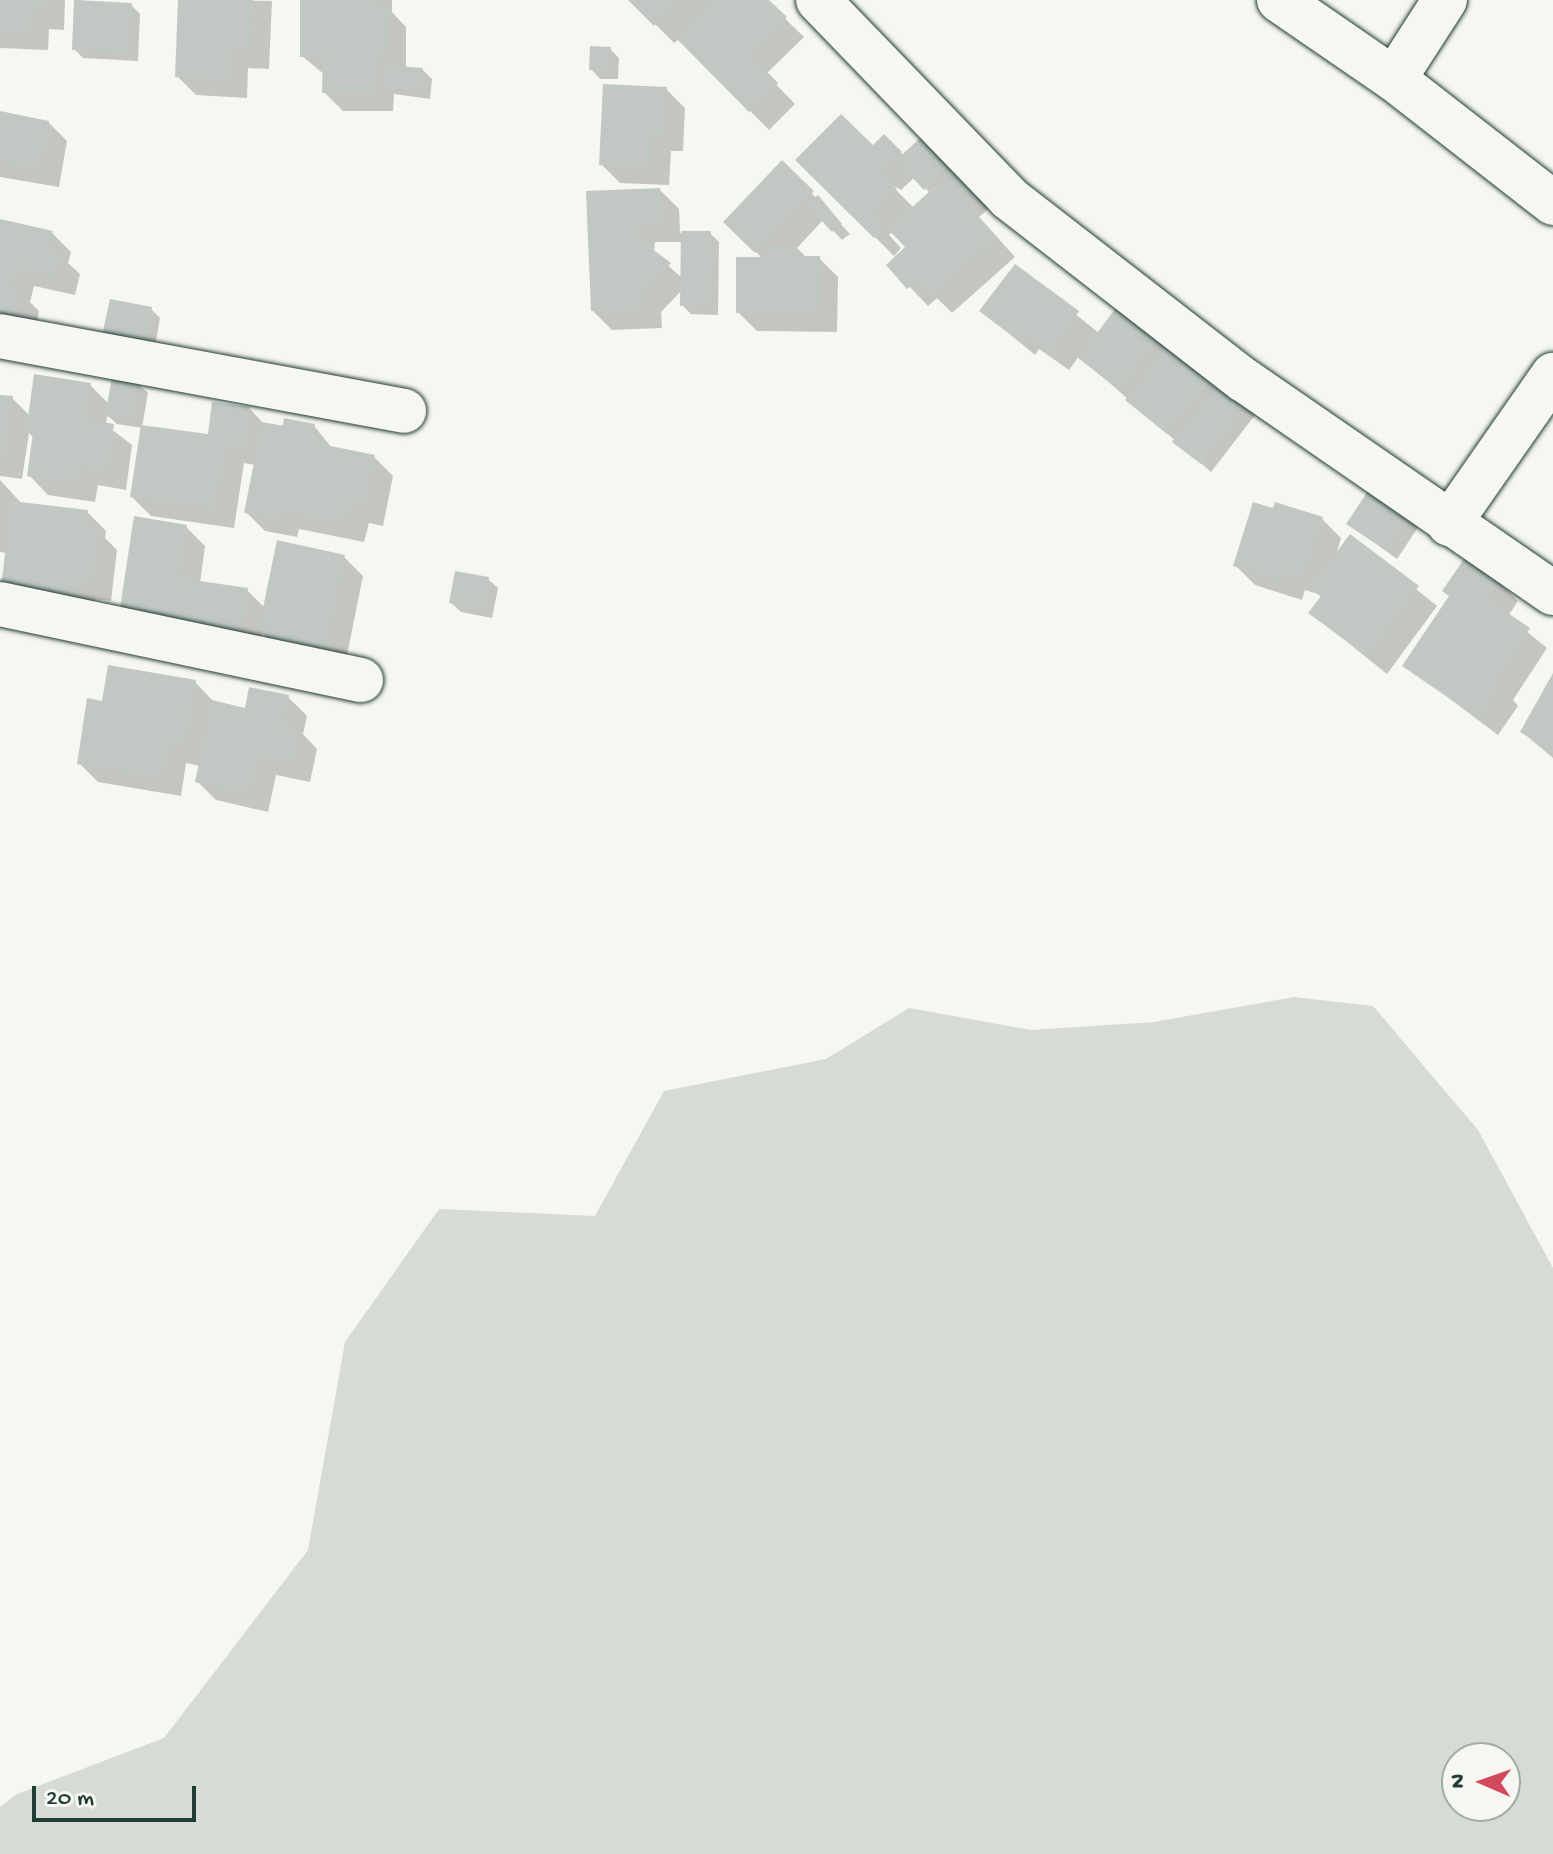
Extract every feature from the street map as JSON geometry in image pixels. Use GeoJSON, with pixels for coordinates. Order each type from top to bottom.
{"type":"FeatureCollection","features":[{"type":"Feature","properties":{"kind":"street"},"geometry":{"type":"LineString","coordinates":[[818,0],[1009,198],[1244,380],[1553,593]]}},
{"type":"Feature","properties":{"kind":"street"},"geometry":{"type":"LineString","coordinates":[[1279,0],[1394,79],[1553,203]]}},
{"type":"Feature","properties":{"kind":"street"},"geometry":{"type":"LineString","coordinates":[[1394,79],[1445,0]]}},
{"type":"Feature","properties":{"kind":"street"},"geometry":{"type":"LineString","coordinates":[[0,336],[404,411]]}},
{"type":"Feature","properties":{"kind":"street"},"geometry":{"type":"LineString","coordinates":[[1449,524],[1553,375]]}},
{"type":"Feature","properties":{"kind":"street"},"geometry":{"type":"LineString","coordinates":[[0,604],[361,680]]}},
{"type":"Feature","properties":{"kind":"shaded area"},"geometry":{"type":"Polygon","coordinates":[[[1294,997],[1373,1006],[1478,1130],[1553,1268],[1553,1854],[0,1854],[0,1807],[17,1794],[164,1738],[308,1550],[345,1342],[439,1209],[595,1216],[664,1091],[826,1059],[909,1008],[1031,1030],[1154,1022],[1294,997]]]}},
{"type":"Feature","properties":{"kind":"building"},"geometry":{"type":"Polygon","coordinates":[[[0,0],[46,0],[46,12],[30,11],[30,32],[0,31],[0,0]]]}},
{"type":"Feature","properties":{"kind":"building"},"geometry":{"type":"Polygon","coordinates":[[[74,0],[132,3],[129,53],[72,50],[74,0]]]}},
{"type":"Feature","properties":{"kind":"building"},"geometry":{"type":"Polygon","coordinates":[[[178,0],[253,0],[251,51],[230,50],[229,79],[175,77],[178,0]]]}},
{"type":"Feature","properties":{"kind":"building"},"geometry":{"type":"Polygon","coordinates":[[[300,0],[374,0],[374,6],[388,6],[387,54],[376,54],[375,93],[322,93],[323,57],[300,57],[300,0]]]}},
{"type":"Feature","properties":{"kind":"building"},"geometry":{"type":"Polygon","coordinates":[[[628,0],[679,0],[654,26],[628,0]]]}},
{"type":"Feature","properties":{"kind":"building"},"geometry":{"type":"Polygon","coordinates":[[[712,0],[769,0],[787,17],[749,54],[778,83],[749,112],[675,37],[712,0]]]}},
{"type":"Feature","properties":{"kind":"building"},"geometry":{"type":"Polygon","coordinates":[[[590,46],[611,47],[610,70],[589,70],[590,46]]]}},
{"type":"Feature","properties":{"kind":"building"},"geometry":{"type":"Polygon","coordinates":[[[386,65],[423,68],[422,91],[385,89],[386,65]]]}},
{"type":"Feature","properties":{"kind":"building"},"geometry":{"type":"Polygon","coordinates":[[[603,84],[667,87],[665,133],[652,133],[651,167],[599,165],[603,84]]]}},
{"type":"Feature","properties":{"kind":"building"},"geometry":{"type":"Polygon","coordinates":[[[0,111],[49,121],[40,169],[0,162],[0,111]]]}},
{"type":"Feature","properties":{"kind":"building"},"geometry":{"type":"Polygon","coordinates":[[[841,114],[873,145],[884,134],[902,152],[881,173],[897,189],[872,215],[884,228],[874,238],[795,160],[841,114]]]}},
{"type":"Feature","properties":{"kind":"building"},"geometry":{"type":"Polygon","coordinates":[[[927,132],[954,161],[924,190],[896,160],[927,132]]]}},
{"type":"Feature","properties":{"kind":"building"},"geometry":{"type":"Polygon","coordinates":[[[782,160],[814,191],[755,253],[723,222],[782,160]]]}},
{"type":"Feature","properties":{"kind":"building"},"geometry":{"type":"Polygon","coordinates":[[[961,163],[978,181],[961,197],[997,237],[932,296],[918,280],[907,289],[886,265],[905,247],[888,229],[961,163]]]}},
{"type":"Feature","properties":{"kind":"building"},"geometry":{"type":"Polygon","coordinates":[[[660,188],[662,224],[636,223],[636,237],[671,263],[643,292],[644,310],[591,311],[586,191],[660,188]]]}},
{"type":"Feature","properties":{"kind":"building"},"geometry":{"type":"Polygon","coordinates":[[[818,195],[842,224],[832,232],[807,205],[818,195]]]}},
{"type":"Feature","properties":{"kind":"building"},"geometry":{"type":"Polygon","coordinates":[[[0,219],[53,231],[48,250],[62,254],[57,277],[15,268],[10,288],[21,290],[14,323],[0,320],[0,219]]]}},
{"type":"Feature","properties":{"kind":"building"},"geometry":{"type":"Polygon","coordinates":[[[681,231],[711,231],[710,306],[680,306],[681,231]]]}},
{"type":"Feature","properties":{"kind":"building"},"geometry":{"type":"Polygon","coordinates":[[[767,245],[797,245],[796,256],[820,256],[819,314],[736,313],[736,257],[766,257],[767,245]]]}},
{"type":"Feature","properties":{"kind":"building"},"geometry":{"type":"Polygon","coordinates":[[[1015,264],[1079,311],[1049,353],[1020,332],[1015,338],[979,311],[1015,264]]]}},
{"type":"Feature","properties":{"kind":"building"},"geometry":{"type":"Polygon","coordinates":[[[110,299],[152,307],[145,344],[102,336],[110,299]]]}},
{"type":"Feature","properties":{"kind":"building"},"geometry":{"type":"Polygon","coordinates":[[[1122,300],[1163,331],[1119,390],[1078,358],[1122,300]]]}},
{"type":"Feature","properties":{"kind":"building"},"geometry":{"type":"Polygon","coordinates":[[[1175,338],[1212,378],[1167,434],[1125,400],[1175,338]]]}},
{"type":"Feature","properties":{"kind":"building"},"geometry":{"type":"Polygon","coordinates":[[[34,374],[91,383],[85,419],[114,424],[107,472],[79,467],[77,484],[27,476],[33,433],[26,432],[34,374]]]}},
{"type":"Feature","properties":{"kind":"building"},"geometry":{"type":"Polygon","coordinates":[[[1226,374],[1254,396],[1201,464],[1172,442],[1226,374]]]}},
{"type":"Feature","properties":{"kind":"building"},"geometry":{"type":"Polygon","coordinates":[[[112,377],[139,382],[133,420],[105,416],[112,377]]]}},
{"type":"Feature","properties":{"kind":"building"},"geometry":{"type":"Polygon","coordinates":[[[0,395],[13,396],[4,461],[0,460],[0,395]]]}},
{"type":"Feature","properties":{"kind":"building"},"geometry":{"type":"Polygon","coordinates":[[[212,402],[250,407],[244,448],[225,445],[216,510],[130,497],[141,425],[208,434],[212,402]]]}},
{"type":"Feature","properties":{"kind":"building"},"geometry":{"type":"Polygon","coordinates":[[[284,418],[315,424],[311,442],[375,455],[364,508],[350,505],[346,524],[281,511],[278,519],[244,513],[262,422],[283,426],[284,418]]]}},
{"type":"Feature","properties":{"kind":"building"},"geometry":{"type":"Polygon","coordinates":[[[1370,488],[1411,515],[1387,551],[1346,524],[1370,488]]]}},
{"type":"Feature","properties":{"kind":"building"},"geometry":{"type":"Polygon","coordinates":[[[11,501],[88,510],[85,528],[99,529],[92,583],[77,581],[75,596],[1,588],[11,501]]]}},
{"type":"Feature","properties":{"kind":"building"},"geometry":{"type":"Polygon","coordinates":[[[1253,502],[1273,508],[1275,502],[1323,517],[1304,578],[1286,573],[1283,582],[1233,566],[1253,502]]]}},
{"type":"Feature","properties":{"kind":"building"},"geometry":{"type":"Polygon","coordinates":[[[134,516],[187,525],[179,578],[248,588],[240,640],[168,628],[169,615],[120,608],[134,516]]]}},
{"type":"Feature","properties":{"kind":"building"},"geometry":{"type":"Polygon","coordinates":[[[1350,534],[1419,586],[1367,656],[1308,613],[1321,596],[1309,589],[1350,534]]]}},
{"type":"Feature","properties":{"kind":"building"},"geometry":{"type":"Polygon","coordinates":[[[277,540],[345,555],[327,647],[301,642],[299,652],[269,646],[272,634],[258,632],[277,540]]]}},
{"type":"Feature","properties":{"kind":"building"},"geometry":{"type":"Polygon","coordinates":[[[1466,556],[1501,580],[1487,599],[1530,628],[1494,681],[1501,685],[1478,718],[1402,666],[1449,596],[1442,591],[1466,556]]]}},
{"type":"Feature","properties":{"kind":"building"},"geometry":{"type":"Polygon","coordinates":[[[455,571],[489,577],[483,609],[449,603],[455,571]]]}},
{"type":"Feature","properties":{"kind":"building"},"geometry":{"type":"Polygon","coordinates":[[[108,665],[196,680],[185,748],[168,745],[162,778],[77,764],[87,698],[102,701],[108,665]]]}},
{"type":"Feature","properties":{"kind":"building"},"geometry":{"type":"Polygon","coordinates":[[[1553,673],[1553,751],[1520,732],[1553,673]]]}},
{"type":"Feature","properties":{"kind":"building"},"geometry":{"type":"Polygon","coordinates":[[[249,687],[289,695],[282,724],[299,728],[291,764],[257,757],[250,794],[195,782],[212,700],[245,708],[249,687]]]}}]}
